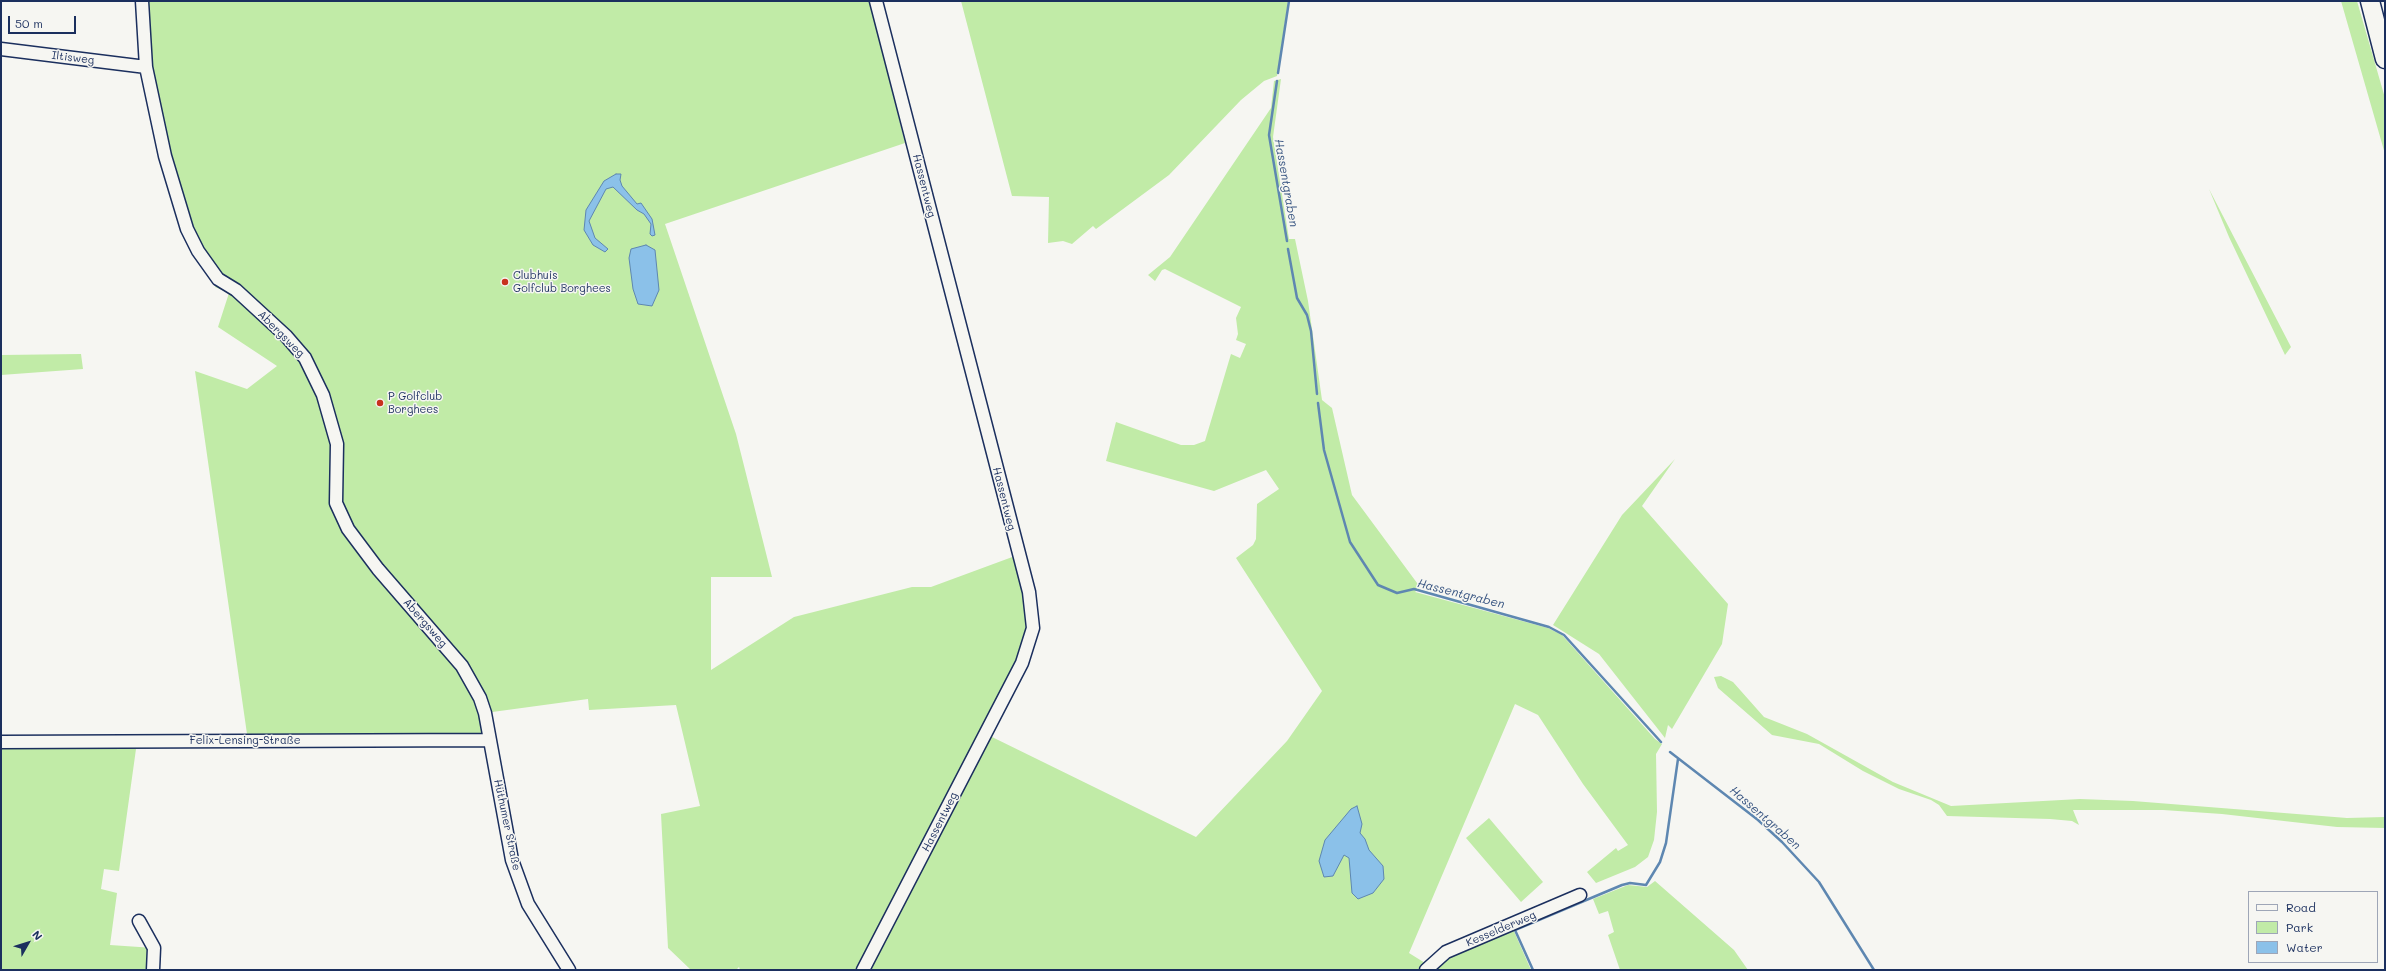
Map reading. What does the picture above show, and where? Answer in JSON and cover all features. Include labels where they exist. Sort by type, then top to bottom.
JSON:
[{"type":"highway","points":[[2370,1],[2385,59]]},
{"type":"street","name":"Abergsweg","points":[[142,1],[146,67],[165,156],[186,229],[198,251],[218,279],[236,290],[281,331],[305,358],[323,395],[337,444],[336,503],[342,517],[348,529],[378,569],[462,666],[480,698],[490,740]]},
{"type":"street","name":"Hassentweg","points":[[863,970],[1022,663],[1034,628],[1029,592],[876,1]]},
{"type":"street","name":"Iltisweg","points":[[1,49],[146,67]]},
{"type":"street","name":"Felix-Lensing-Straße","points":[[1,742],[490,740]]},
{"type":"street","name":"Hüthumer Straße","points":[[490,740],[512,860],[528,904],[569,970]]},
{"type":"street","name":"Kesselderweg","points":[[1426,970],[1446,952],[1580,896]]},
{"type":"street","points":[[139,921],[154,948],[153,970]]},
{"type":"green space","points":[[148,1],[870,1],[905,143],[665,224],[736,434],[772,577],[711,577],[711,670],[794,617],[912,587],[931,587],[1015,556],[1030,626],[1020,661],[893,900],[990,736],[1196,837],[1287,741],[1322,691],[1236,558],[1253,545],[1256,539],[1257,504],[1279,489],[1266,470],[1214,491],[1106,461],[1116,422],[1181,445],[1194,445],[1205,441],[1231,354],[1240,358],[1246,344],[1236,340],[1238,334],[1236,318],[1241,307],[1165,269],[1162,270],[1155,281],[1148,275],[1170,257],[1271,108],[1274,81],[1281,79],[1273,137],[1289,239],[1295,239],[1308,301],[1322,400],[1332,408],[1352,495],[1420,587],[1415,592],[1548,628],[1562,635],[1655,739],[1662,744],[1656,754],[1657,812],[1654,840],[1648,857],[1635,867],[1596,883],[1587,872],[1616,848],[1618,851],[1628,845],[1583,784],[1538,715],[1515,704],[1409,953],[1425,963],[1417,970],[740,970],[739,967],[736,970],[691,970],[668,948],[661,814],[700,806],[676,705],[589,710],[588,699],[485,713],[490,740],[247,734],[195,371],[247,389],[277,366],[218,327],[229,293],[215,287],[222,275],[201,248],[192,230],[173,163],[152,70]]},
{"type":"green space","points":[[961,1],[1288,1],[1277,76],[1264,81],[1241,100],[1169,175],[1096,229],[1093,226],[1072,244],[1063,241],[1048,243],[1049,197],[1012,196]]},
{"type":"green space","points":[[2341,1],[2357,1],[2385,98],[2385,154]]},
{"type":"green space","points":[[2209,189],[2291,347],[2285,355],[2229,237]]},
{"type":"green space","points":[[81,354],[83,369],[1,375],[1,355]]},
{"type":"green space","points":[[1675,459],[1642,506],[1728,604],[1722,644],[1672,729],[1668,725],[1665,738],[1599,654],[1553,625],[1622,515]]},
{"type":"green space","points":[[1721,676],[1733,682],[1764,717],[1807,734],[1893,782],[1951,806],[2080,799],[2133,801],[2347,818],[2385,817],[2385,828],[2337,827],[2222,814],[2163,810],[2073,810],[2079,825],[2072,821],[2050,819],[1947,816],[1939,805],[1931,800],[1899,789],[1863,771],[1819,744],[1772,735],[1718,688],[1714,677]]},
{"type":"green space","points":[[1,748],[136,749],[119,871],[104,869],[101,889],[117,893],[110,945],[154,948],[153,970],[1,970]]},
{"type":"green space","points":[[1489,818],[1543,882],[1521,902],[1466,838]]},
{"type":"green space","points":[[1655,881],[1734,950],[1748,970],[1620,970],[1608,935],[1614,932],[1608,911],[1599,914],[1593,899],[1628,885],[1647,887]]},
{"type":"green space","points":[[1513,929],[1531,970],[1431,970],[1444,959]]},
{"type":"water","points":[[616,174],[621,174],[620,180],[622,186],[637,204],[641,203],[652,219],[655,235],[652,236],[650,234],[651,224],[644,214],[637,210],[613,187],[606,189],[589,221],[595,238],[608,249],[605,252],[593,245],[584,230],[586,210],[604,181]]},
{"type":"water","points":[[646,245],[655,250],[659,290],[652,306],[638,304],[633,289],[629,258],[631,249]]},
{"type":"water","points":[[1357,806],[1362,824],[1360,833],[1365,839],[1369,850],[1383,866],[1384,879],[1373,893],[1358,899],[1352,893],[1349,858],[1344,855],[1333,876],[1324,877],[1319,861],[1325,840],[1351,809]]},
{"type":"waterway","name":"Hassentgraben","points":[[1278,73],[1289,1]]},
{"type":"waterway","name":"Hassentgraben","points":[[1277,81],[1269,135],[1287,241]]},
{"type":"waterway","name":"Hassentgraben","points":[[1288,249],[1297,298],[1307,315],[1311,331],[1317,394]]},
{"type":"waterway","name":"Hassentgraben","points":[[1318,403],[1324,450],[1350,542],[1378,585],[1397,593],[1414,589],[1549,627],[1564,635],[1661,742]]},
{"type":"waterway","name":"Hassentgraben","points":[[1670,752],[1758,820],[1782,842],[1819,882],[1874,970]]},
{"type":"waterway","points":[[1533,970],[1515,930],[1622,885],[1630,883],[1646,885],[1660,862],[1666,843],[1678,759]]},
{"type":"place","name":"Clubhuis Golfclub Borghees","points":[[505,282]]},
{"type":"place","name":"P Golfclub Borghees","points":[[380,403]]}]
